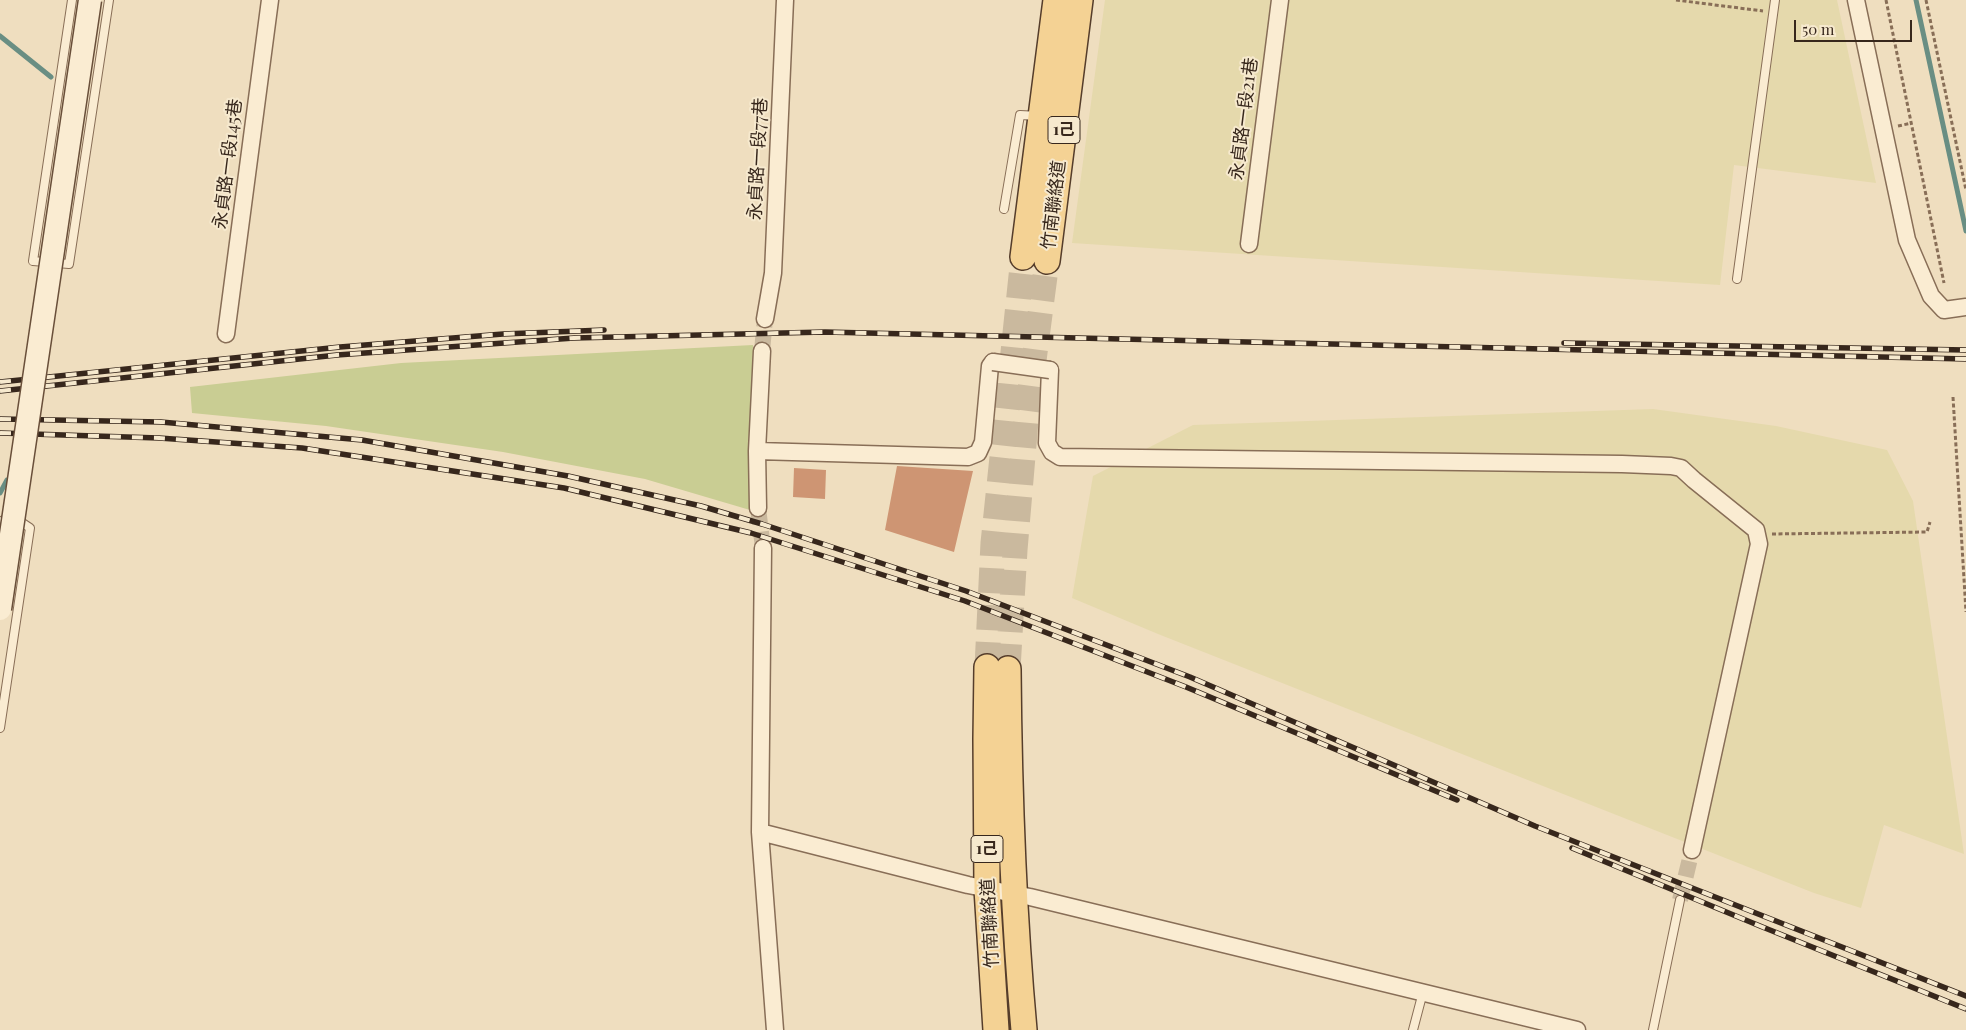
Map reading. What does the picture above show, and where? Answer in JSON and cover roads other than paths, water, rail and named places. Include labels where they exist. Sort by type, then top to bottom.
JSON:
[{"type":"main road","name":"竹南聯絡道","points":[[1023,257],[1056,0]]},
{"type":"main road","name":"竹南聯絡道","points":[[1047,261],[1080,0]]},
{"type":"main road","name":"竹南聯絡道","points":[[996,1030],[987,889],[986,739],[998,668],[1009,792],[1018,962],[1024,1030]]},
{"type":"street","points":[[0,609],[90,0]]},
{"type":"street","name":"永貞路一段145巷","points":[[226,334],[270,0]]},
{"type":"street","name":"永貞路一段77巷","points":[[765,319],[773,273],[785,0]]},
{"type":"street","name":"永貞路一段21巷","points":[[1249,244],[1280,0]]},
{"type":"street","points":[[1856,0],[1907,240],[1930,296],[1944,310],[1966,306]]},
{"type":"street","points":[[758,508],[757,451],[762,351]]},
{"type":"street","points":[[757,451],[968,457],[978,453],[983,442],[990,366],[993,362],[1050,370],[1047,443],[1052,452],[1060,457],[1316,459],[1671,466],[1681,468],[1756,530],[1759,544],[1692,850]]},
{"type":"street","points":[[763,548],[760,832],[775,1030]]},
{"type":"street","points":[[760,832],[987,889],[1015,893],[1577,1030]]},
{"type":"lane","points":[[72,0],[33,261],[69,264],[109,0]]},
{"type":"lane","points":[[1737,279],[1775,0]]},
{"type":"lane","points":[[1004,209],[1020,115],[1041,116]]},
{"type":"lane","points":[[0,522],[7,518],[22,522],[30,528],[0,728]]},
{"type":"lane","points":[[1652,1030],[1680,900]]},
{"type":"lane","points":[[1413,1030],[1422,992]]},
{"type":"waterway","points":[[1916,0],[1966,231]]},
{"type":"waterway","points":[[0,36],[51,77]]},
{"type":"waterway","points":[[0,493],[7,480]]},
{"type":"tunnel","points":[[987,667],[993,543],[1023,257]]},
{"type":"tunnel","points":[[1008,669],[1015,550],[1026,421],[1047,261]]},
{"type":"tunnel","points":[[762,351],[765,319]]},
{"type":"tunnel","points":[[758,508],[763,548]]},
{"type":"tunnel","points":[[1680,900],[1692,850]]},
{"type":"railway","points":[[0,382],[340,347],[503,334],[604,330]]},
{"type":"railway","points":[[0,391],[337,355],[574,338],[825,332],[1966,359]]},
{"type":"railway","points":[[1564,343],[1966,350]]},
{"type":"railway","points":[[0,419],[161,422],[362,440],[568,476],[701,506],[966,591],[1190,677],[1535,826],[1966,996]]},
{"type":"railway","points":[[0,433],[159,438],[302,448],[564,488],[751,533],[965,601],[1186,687],[1457,800]]},
{"type":"railway","points":[[1572,848],[1966,1009]]}]
